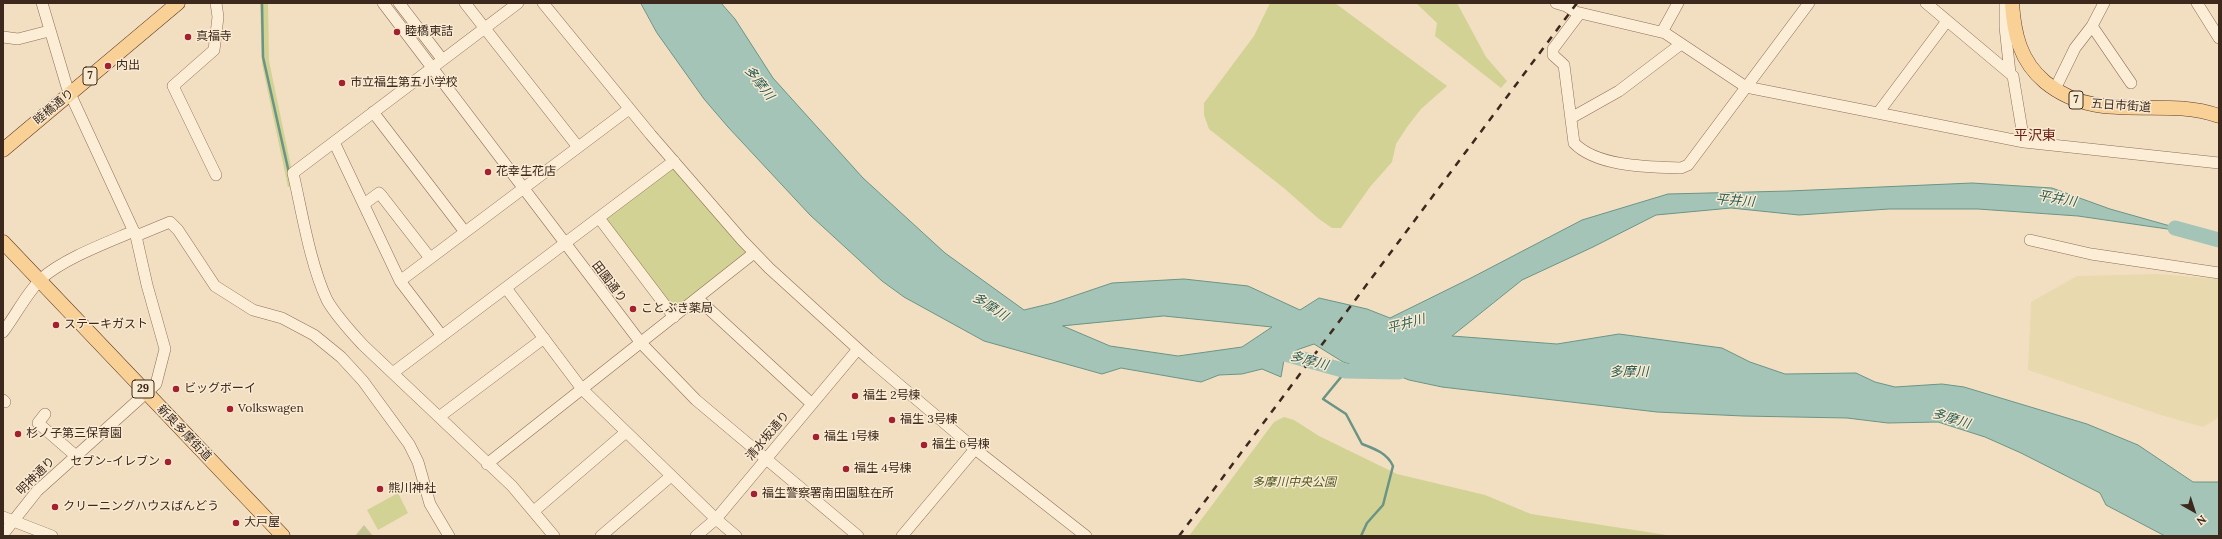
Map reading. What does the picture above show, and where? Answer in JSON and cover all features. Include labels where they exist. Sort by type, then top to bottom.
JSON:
[{"type":"main road","name":"睦橋通り","points":[[3,150],[167,3]]},
{"type":"main road","name":"睦橋通り","points":[[3,137],[69,90],[178,3]]},
{"type":"main road","name":"五日市街道","points":[[2012,3],[2014,28],[2022,54],[2038,75],[2054,89],[2073,99],[2098,106],[2189,109],[2219,116]]},
{"type":"main road","name":"新奥多摩街道","points":[[3,242],[283,536]]},
{"type":"street","name":"明神通り","points":[[3,534],[8,518],[156,383],[165,349],[149,292],[135,233],[69,90],[49,30],[42,3]]},
{"type":"street","points":[[216,3],[218,17],[214,50],[174,86],[216,175]]},
{"type":"street","name":"田園通り","points":[[383,3],[522,189],[641,343],[696,400],[858,536]]},
{"type":"street","points":[[399,3],[442,59]]},
{"type":"street","points":[[466,3],[578,147]]},
{"type":"street","points":[[518,3],[431,67],[293,173],[309,243],[328,301],[350,331],[394,372],[487,464],[512,486],[554,536]]},
{"type":"street","points":[[542,3],[629,109],[754,253],[858,349],[975,449],[1086,536]]},
{"type":"street","points":[[1556,3],[1580,13],[1662,32],[1746,87],[2024,142],[2219,163]]},
{"type":"street","points":[[1662,32],[1678,3]]},
{"type":"street","points":[[1580,13],[1553,49],[1553,55],[1564,65],[1574,143],[1578,147],[1598,156],[1632,167],[1687,166],[1809,3]]},
{"type":"street","points":[[1926,3],[2010,73]]},
{"type":"street","points":[[2005,3],[2005,27],[2010,73],[2014,81],[2024,142]]},
{"type":"street","points":[[2054,89],[2075,48],[2092,26],[2104,3]]},
{"type":"street","points":[[2197,3],[2219,38]]},
{"type":"street","points":[[1878,113],[1947,21]]},
{"type":"street","points":[[2092,26],[2131,82]]},
{"type":"street","points":[[3,37],[18,39],[49,30]]},
{"type":"street","points":[[1571,118],[1619,91],[1681,44]]},
{"type":"street","points":[[400,281],[629,109]]},
{"type":"street","points":[[374,112],[465,232]]},
{"type":"street","points":[[334,142],[400,281],[442,336]]},
{"type":"street","points":[[394,372],[674,161]]},
{"type":"street","points":[[364,204],[379,193],[383,196],[430,258]]},
{"type":"street","points":[[599,218],[674,317]]},
{"type":"street","points":[[4,328],[40,281],[49,272],[97,247],[170,222],[178,230],[215,286],[253,310],[293,323],[314,335],[341,357],[363,381],[409,444],[418,462],[430,504],[449,536]]},
{"type":"street","points":[[2030,240],[2091,254],[2219,273]]},
{"type":"street","points":[[487,464],[754,253]]},
{"type":"street","points":[[506,288],[582,389],[716,519],[736,536]]},
{"type":"street","points":[[697,298],[812,404]]},
{"type":"street","points":[[439,417],[544,338]]},
{"type":"street","name":"清水坂通り","points":[[696,536],[716,519],[858,349]]},
{"type":"street","points":[[45,414],[38,423],[76,456]]},
{"type":"street","points":[[534,511],[626,432]]},
{"type":"street","points":[[902,536],[975,449]]},
{"type":"street","points":[[601,536],[671,476]]},
{"type":"street","points":[[8,518],[52,536]]},
{"type":"shaded area","points":[[2157,274],[2219,279],[2219,416],[2215,420],[2203,427],[2164,416],[2028,370],[2031,302],[2077,276]]},
{"type":"green space","points":[[260,3],[268,3],[269,61],[295,186],[288,187],[262,64]]},
{"type":"green space","points":[[1270,3],[1335,3],[1447,86],[1421,109],[1407,127],[1396,144],[1392,162],[1370,187],[1341,228],[1332,228],[1319,219],[1285,189],[1209,129],[1204,115],[1204,103],[1254,36]]},
{"type":"green space","points":[[1416,3],[1457,3],[1486,57],[1507,81],[1501,88],[1435,36],[1437,23]]},
{"type":"green space","points":[[673,163],[750,251],[675,313],[603,217]]},
{"type":"green space","name":"多摩川中央公園","points":[[1284,417],[1294,420],[1319,436],[1397,474],[1485,495],[1531,514],[1673,536],[1189,536],[1274,422]]},
{"type":"green space","points":[[398,493],[408,513],[378,530],[367,510]]},
{"type":"green space","points":[[364,525],[373,536],[355,536]]},
{"type":"water","points":[[641,3],[721,3],[735,19],[773,78],[863,178],[945,253],[1024,310],[1053,303],[1112,283],[1184,279],[1248,286],[1300,310],[1319,298],[1367,309],[1390,318],[1582,220],[1668,194],[1789,191],[1972,183],[2052,188],[2110,209],[2195,233],[2078,216],[1978,209],[1889,209],[1799,215],[1731,208],[1656,215],[1593,247],[1522,280],[1452,336],[1557,344],[1619,334],[1722,348],[1750,362],[1785,374],[1856,373],[1875,382],[1895,387],[1942,384],[1964,387],[2087,424],[2138,445],[2193,482],[2219,482],[2219,536],[2165,536],[2106,505],[2100,493],[2021,453],[1985,437],[1938,422],[1888,423],[1847,418],[1743,416],[1657,412],[1442,387],[1409,380],[1389,372],[1370,371],[1343,362],[1314,344],[1285,354],[1281,377],[1262,369],[1242,374],[1219,375],[1201,382],[1121,368],[1102,374],[984,341],[904,297],[882,281],[810,215],[704,99],[657,33]],"holes":[[[1164,316],[1272,327],[1242,347],[1178,356],[1110,346],[1063,326]]]},
{"type":"waterway","points":[[262,3],[263,57],[289,173]]},
{"type":"waterway","name":"平井川","points":[[2175,228],[2219,240]]},
{"type":"waterway","name":"多摩川","points":[[1265,357],[1285,354],[1346,371],[1399,372]]},
{"type":"waterway","points":[[1346,371],[1323,399],[1346,414],[1362,444],[1384,455],[1393,466],[1383,505],[1367,523],[1361,536]]},
{"type":"railway","points":[[1179,536],[1577,3]]},
{"type":"place","name":"睦橋東詰","points":[[397,32]]},
{"type":"place","name":"真福寺","points":[[188,37]]},
{"type":"place","name":"内出","points":[[108,66]]},
{"type":"place","name":"市立福生第五小学校","points":[[342,83]]},
{"type":"place","name":"花幸生花店","points":[[488,172]]},
{"type":"place","name":"ことぶき薬局","points":[[633,309]]},
{"type":"place","name":"ステーキガスト","points":[[56,325]]},
{"type":"place","name":"ビッグボーイ","points":[[176,389]]},
{"type":"place","name":"福生 2号棟","points":[[855,396]]},
{"type":"place","name":"Volkswagen","points":[[230,409]]},
{"type":"place","name":"福生 3号棟","points":[[892,420]]},
{"type":"place","name":"杉ノ子第三保育園","points":[[18,434]]},
{"type":"place","name":"福生 1号棟","points":[[816,437]]},
{"type":"place","name":"福生 6号棟","points":[[924,445]]},
{"type":"place","name":"セブン-イレブン","points":[[168,462]]},
{"type":"place","name":"福生 4号棟","points":[[846,469]]},
{"type":"place","name":"熊川神社","points":[[380,489]]},
{"type":"place","name":"福生警察署南田園駐在所","points":[[754,494]]},
{"type":"place","name":"クリーニングハウスばんどう","points":[[55,507]]},
{"type":"place","name":"大戸屋","points":[[236,523]]},
{"type":"district","name":"平沢東","points":[[2035,136]]}]
